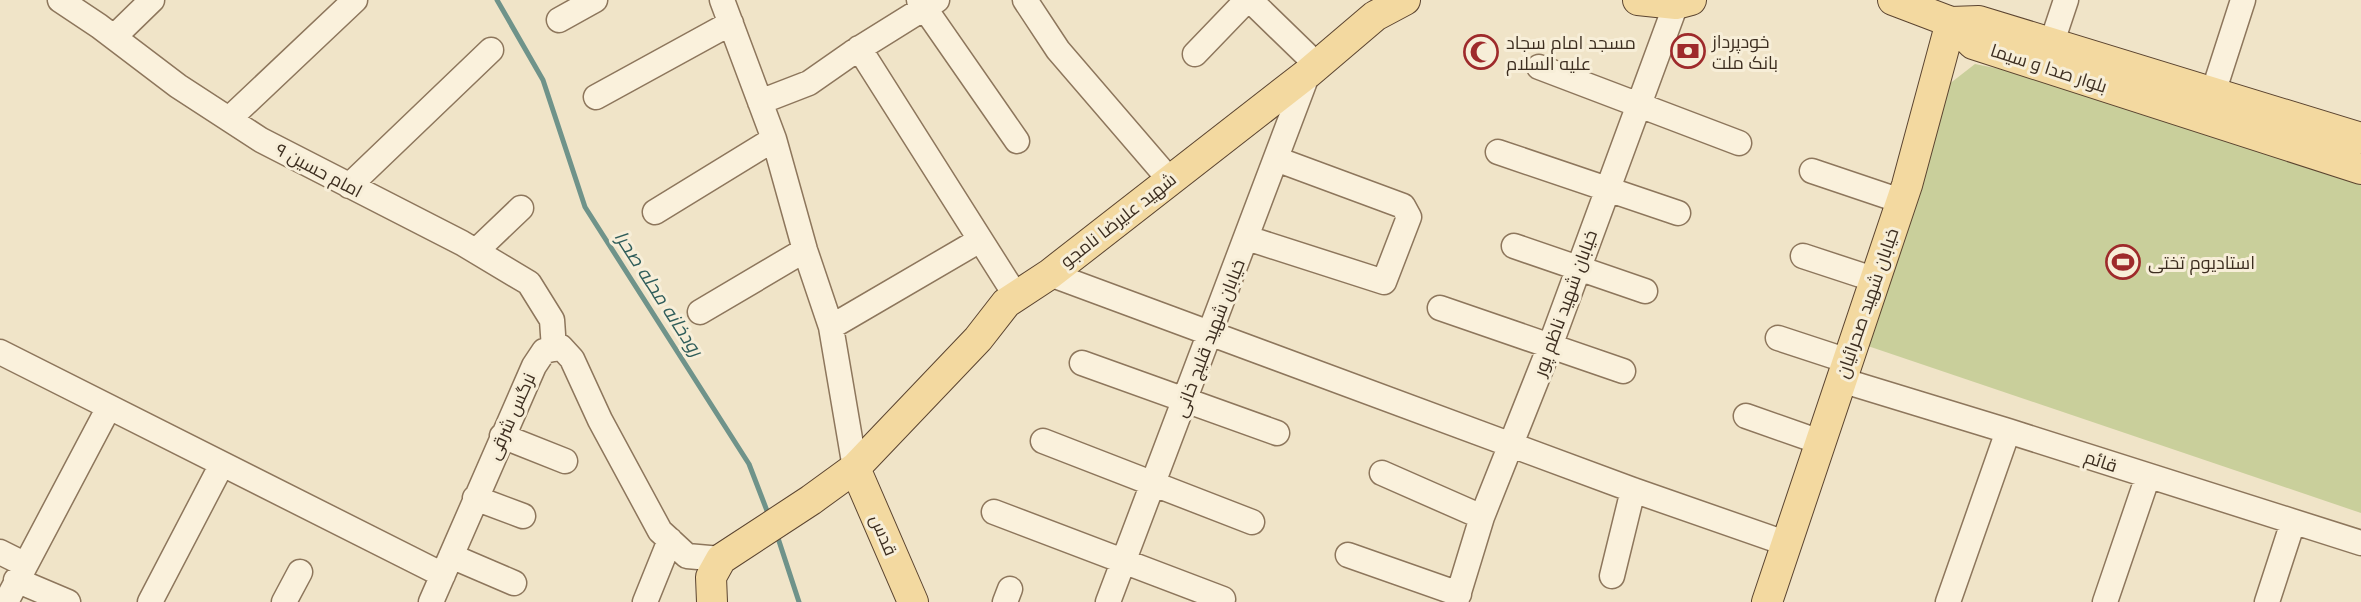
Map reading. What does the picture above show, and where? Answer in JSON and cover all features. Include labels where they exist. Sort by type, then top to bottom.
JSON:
[{"type":"main road","name":"شهید علیرضا نامجو","points":[[721,559],[855,468],[978,339],[1006,303],[1049,274],[1375,16],[1405,0]]},
{"type":"main road","points":[[1638,0],[1683,2]]},
{"type":"main road","points":[[1892,0],[1952,11]]},
{"type":"main road","name":"بلوار صدا و سیما","points":[[1952,11],[2361,138]]},
{"type":"main road","name":"بلوار صدا و سیما","points":[[1952,11],[1973,44],[2361,169]]},
{"type":"main road","name":"خیابان شهید صحرائیان","points":[[1766,602],[1901,201],[1952,11]]},
{"type":"main road","name":"قدس","points":[[855,468],[913,602]]},
{"type":"main road","points":[[712,602],[711,577],[721,559]]},
{"type":"street","name":"امام حسین ۹","points":[[60,0],[178,86],[261,140],[476,251],[529,283],[552,320],[554,349]]},
{"type":"street","points":[[114,37],[152,0]]},
{"type":"street","points":[[229,119],[355,0]]},
{"type":"street","points":[[559,20],[595,0]]},
{"type":"street","points":[[1025,0],[1058,50],[1169,179]]},
{"type":"street","points":[[1195,54],[1248,0],[1312,68]]},
{"type":"street","points":[[2053,42],[2066,0]]},
{"type":"street","points":[[2213,93],[2243,0]]},
{"type":"street","name":"خیابان شهید ناظم پور","points":[[1457,598],[1482,517],[1550,346],[1639,105],[1683,2]]},
{"type":"street","points":[[760,102],[809,83],[927,3],[1017,141]]},
{"type":"street","points":[[596,97],[727,11],[774,139],[805,250],[831,327],[855,468]]},
{"type":"street","points":[[859,48],[1016,296]]},
{"type":"street","points":[[349,186],[491,50]]},
{"type":"street","points":[[1539,67],[1739,143]]},
{"type":"street","name":"خیابان شهید قلیچ خانی","points":[[1108,602],[1312,68]]},
{"type":"street","points":[[655,212],[774,139]]},
{"type":"street","points":[[1498,152],[1678,213]]},
{"type":"street","points":[[1247,238],[1384,282],[1409,217],[1403,206],[1276,159]]},
{"type":"street","points":[[1812,171],[1901,201]]},
{"type":"street","points":[[476,251],[521,208]]},
{"type":"street","points":[[831,327],[980,240]]},
{"type":"street","points":[[1514,246],[1645,291]]},
{"type":"street","points":[[700,313],[805,250]]},
{"type":"street","points":[[1803,256],[1876,280]]},
{"type":"street","points":[[1049,274],[1633,490],[1785,543]]},
{"type":"street","points":[[1440,308],[1623,372]]},
{"type":"street","name":"قائم","points":[[1778,338],[1845,371],[2008,431],[2361,543]]},
{"type":"street","points":[[554,349],[561,347],[572,359],[600,420],[660,531],[687,556],[721,559]]},
{"type":"street","name":"نرگس شرقی","points":[[431,602],[534,366],[544,351],[554,349]]},
{"type":"street","points":[[0,352],[222,464],[447,566],[514,583]]},
{"type":"street","points":[[1082,363],[1277,433]]},
{"type":"street","points":[[15,582],[109,407]]},
{"type":"street","points":[[1746,416],[1820,442]]},
{"type":"street","points":[[1948,602],[2008,431]]},
{"type":"street","points":[[502,436],[565,461]]},
{"type":"street","points":[[1043,441],[1252,522]]},
{"type":"street","points":[[150,602],[222,464]]},
{"type":"street","points":[[1382,473],[1482,517]]},
{"type":"street","points":[[2105,602],[2148,476]]},
{"type":"street","points":[[1612,576],[1633,490]]},
{"type":"street","points":[[475,498],[523,516]]},
{"type":"street","points":[[994,512],[1223,599]]},
{"type":"street","points":[[2267,602],[2293,522]]},
{"type":"street","points":[[645,602],[670,540]]},
{"type":"street","points":[[0,552],[15,582],[68,602]]},
{"type":"street","points":[[1348,555],[1457,598]]},
{"type":"street","points":[[284,602],[300,572]]},
{"type":"green space","name":"استادیوم تختی","points":[[1975,64],[2015,72],[2361,182],[2361,513],[1859,343],[1948,85]]},
{"type":"waterway","name":"رودخانه محله صحرا","points":[[497,0],[543,80],[585,207],[749,464],[769,516]]},
{"type":"waterway","name":"رودخانه محله صحرا","points":[[777,535],[799,602]]},
{"type":"place","name":"خودپرداز بانک ملت","points":[[1688,51]]},
{"type":"place","name":"مسجد امام سجاد علیه السلام","points":[[1481,52]]},
{"type":"place","name":"استادیوم تختی","points":[[2123,262]]}]
